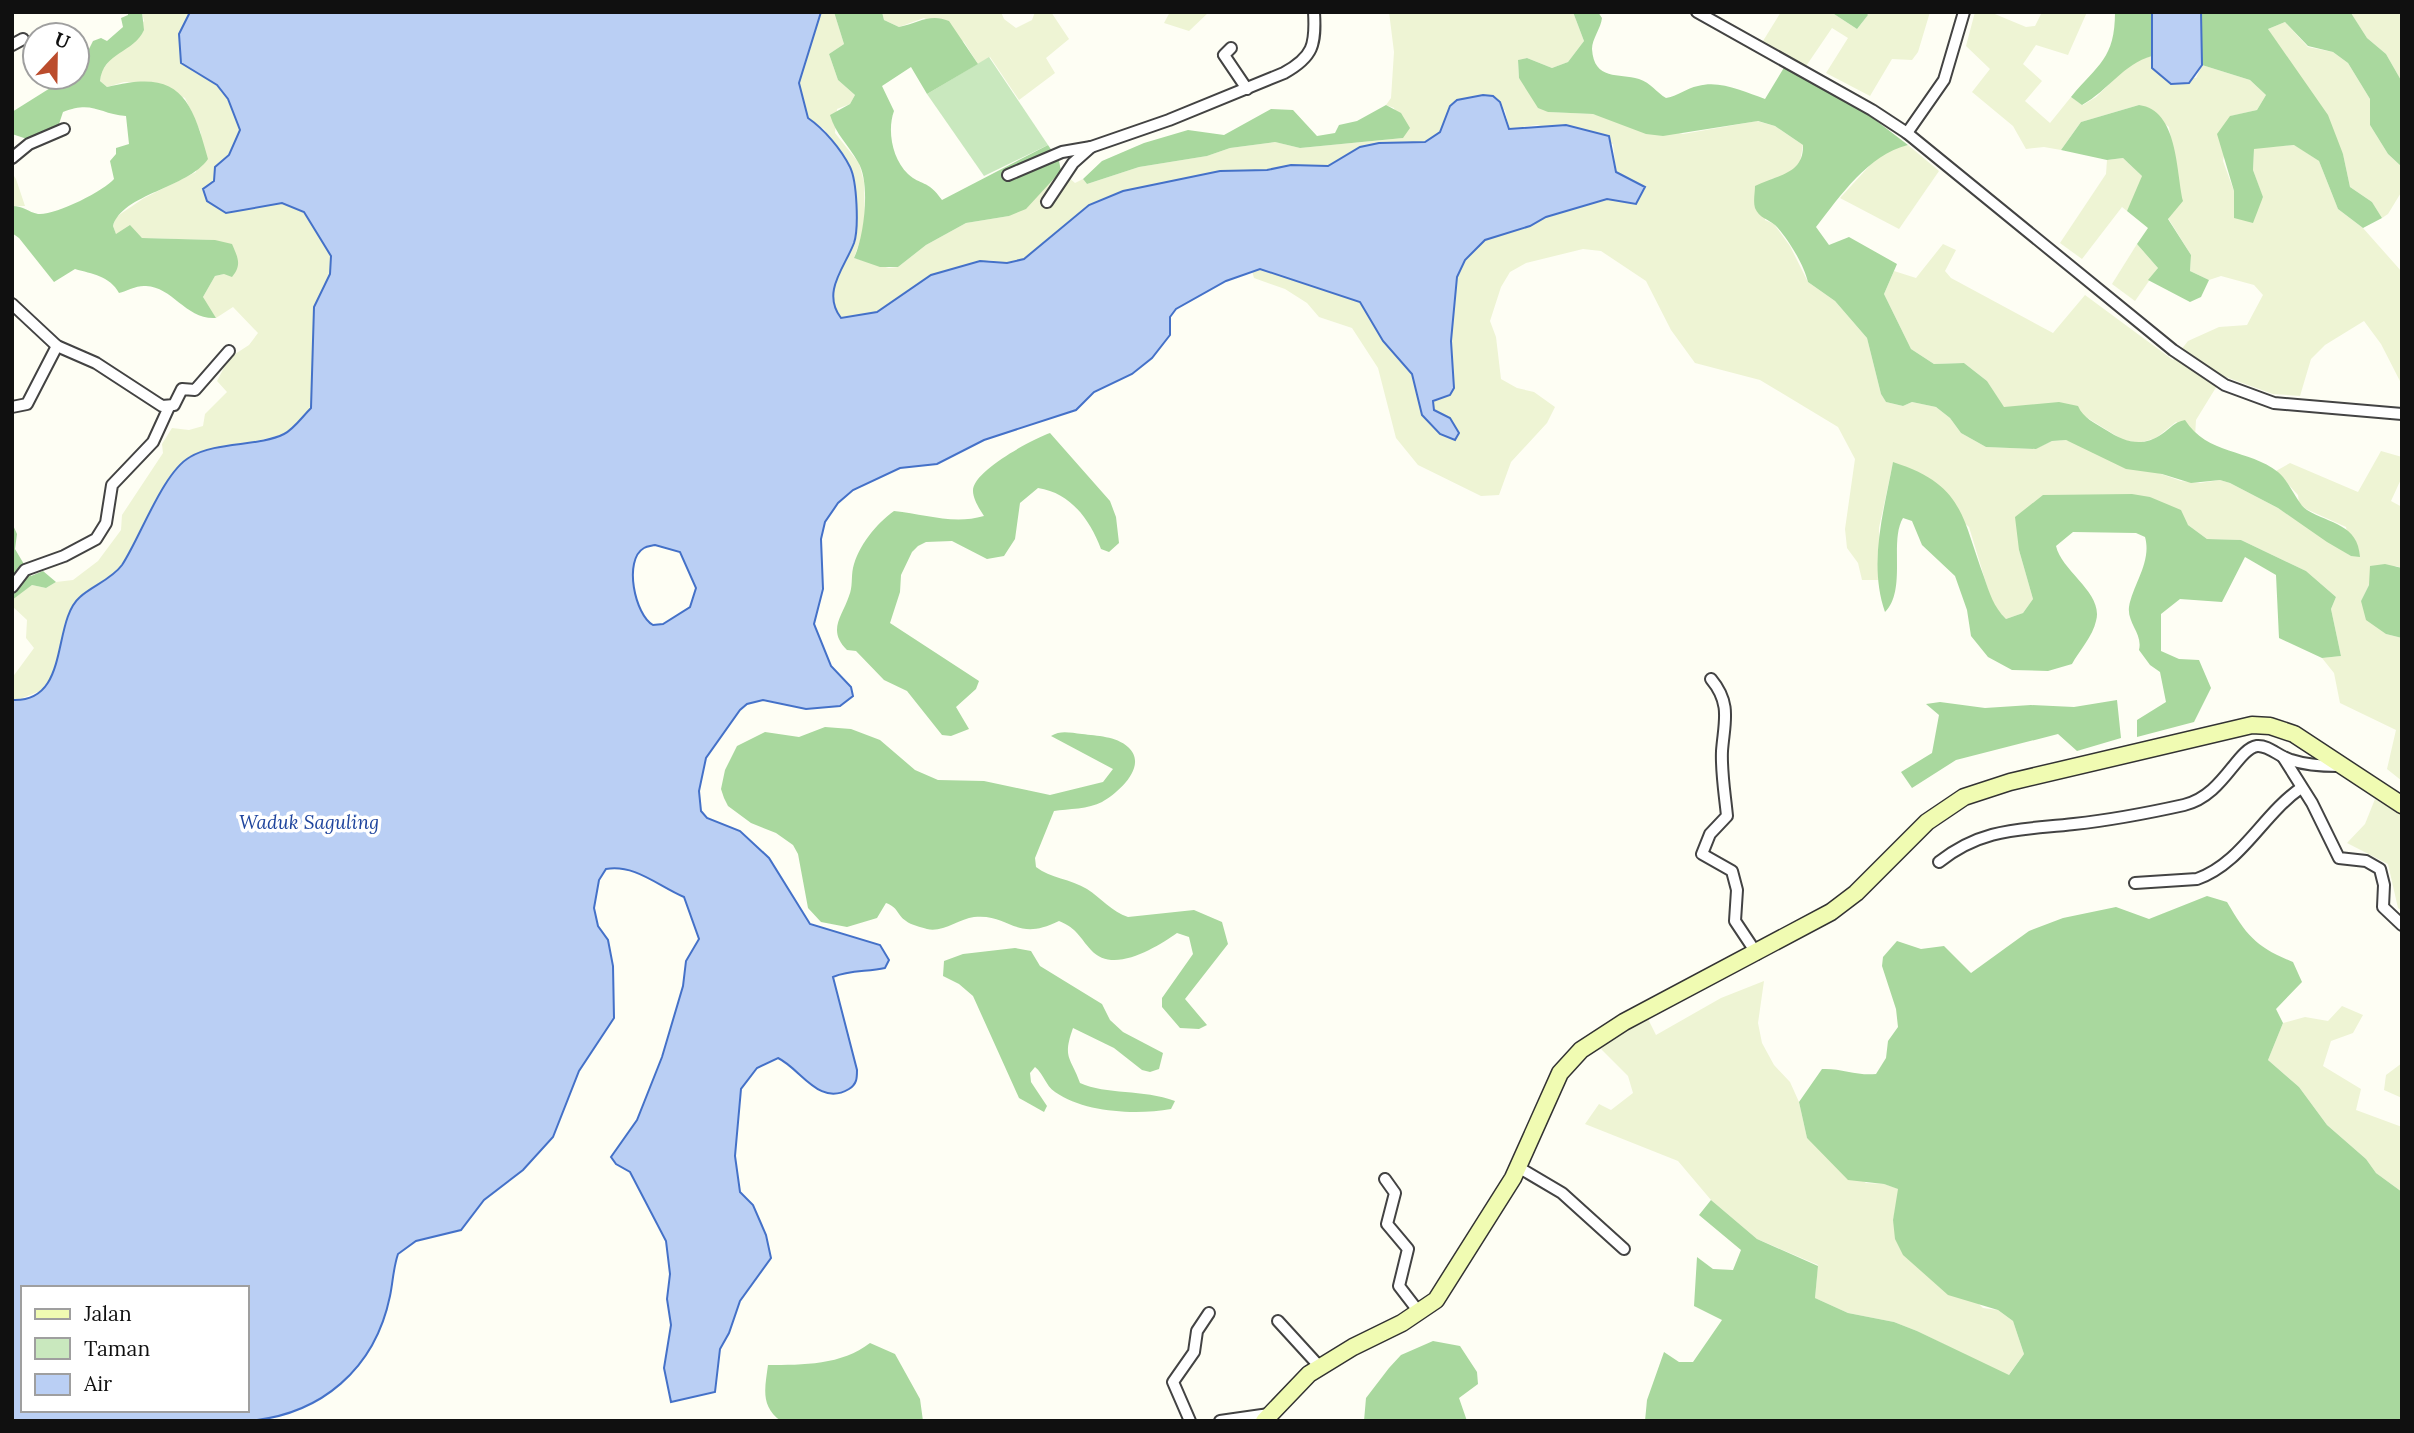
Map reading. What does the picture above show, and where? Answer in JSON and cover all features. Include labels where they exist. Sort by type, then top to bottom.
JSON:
[{"type":"main road","points":[[1266,1417],[1288,1393],[1320,1367],[1419,1312],[1441,1293],[1518,1167],[1560,1073],[1581,1049],[1642,1012],[1757,954],[1832,912],[1856,893],[1927,822],[1964,797],[1986,789],[2252,725],[2286,730],[2402,805]]},
{"type":"street","points":[[1008,175],[1062,152],[1091,147],[1284,73],[1306,58],[1312,45],[1314,12]]},
{"type":"street","points":[[1697,12],[1907,133],[2173,351],[2225,385],[2274,403],[2402,414]]},
{"type":"street","points":[[1907,133],[1944,80],[1964,12]]},
{"type":"street","points":[[1231,48],[1224,55],[1247,89]]},
{"type":"street","points":[[12,158],[29,144],[64,128]]},
{"type":"street","points":[[1047,202],[1073,163],[1091,147]]},
{"type":"street","points":[[12,304],[57,346],[96,363],[142,396],[169,407]]},
{"type":"street","points":[[12,407],[27,404],[57,346]]},
{"type":"street","points":[[12,587],[25,570],[64,556],[96,539],[106,523],[112,485],[153,442],[169,407],[182,389],[195,390],[229,351]]},
{"type":"street","points":[[1711,679],[1721,692],[1727,729],[1722,752],[1727,816],[1710,834],[1702,854],[1732,872],[1737,890],[1735,921],[1757,954]]},
{"type":"street","points":[[1939,862],[1968,843],[2003,830],[2076,824],[2192,803],[2211,794],[2246,751],[2255,747],[2272,750],[2283,757],[2311,765],[2338,766]]},
{"type":"street","points":[[2283,757],[2312,803],[2339,858],[2366,861],[2380,869],[2384,885],[2383,907],[2402,925]]},
{"type":"street","points":[[2135,883],[2197,880],[2206,876],[2244,847],[2269,814],[2301,788]]},
{"type":"street","points":[[1518,1167],[1562,1193],[1624,1249]]},
{"type":"street","points":[[1385,1179],[1395,1193],[1387,1224],[1408,1249],[1399,1286],[1419,1312]]},
{"type":"street","points":[[1190,1421],[1172,1386],[1194,1352],[1197,1331],[1209,1312]]},
{"type":"street","points":[[1278,1321],[1320,1367]]},
{"type":"street","points":[[1220,1421],[1266,1417]]},
{"type":"green space","points":[[128,12],[142,12],[144,30],[133,44],[107,64],[100,81],[107,87],[131,82],[150,82],[166,85],[178,92],[195,118],[208,159],[186,177],[129,206],[119,215],[113,226],[116,234],[130,225],[142,238],[215,240],[232,244],[238,261],[235,273],[232,277],[224,274],[215,276],[203,297],[216,318],[196,314],[156,288],[139,286],[119,293],[106,279],[75,269],[54,282],[12,233],[12,206],[45,214],[90,196],[114,179],[110,161],[116,154],[116,148],[129,144],[126,116],[89,107],[73,109],[63,112],[59,124],[27,139],[12,134],[12,112],[45,91],[91,91],[91,45],[93,41],[101,38],[107,41],[123,27],[121,18],[128,15]]},
{"type":"green space","points":[[142,12],[190,12],[185,28],[192,71],[217,85],[228,99],[240,130],[229,155],[215,167],[214,181],[226,213],[282,203],[305,212],[331,256],[330,274],[314,307],[311,408],[285,434],[189,457],[162,491],[122,565],[67,617],[59,661],[50,679],[40,691],[15,701],[12,700],[12,678],[34,648],[26,638],[27,620],[12,606],[13,598],[32,585],[46,588],[56,582],[73,580],[98,561],[121,530],[122,515],[163,453],[162,444],[172,428],[189,430],[203,426],[205,414],[227,392],[217,381],[229,358],[249,345],[258,333],[233,307],[216,318],[206,305],[203,297],[215,276],[224,274],[215,240],[142,238],[135,232],[116,234],[113,226],[116,217],[144,198],[196,172],[201,133],[185,98],[152,83],[124,82],[107,87],[100,81],[101,72],[112,57],[144,21]]},
{"type":"green space","points":[[821,12],[834,12],[844,44],[829,54],[838,80],[855,95],[850,104],[837,109],[835,133],[859,163],[864,182],[865,226],[854,258],[889,268],[898,267],[926,245],[966,223],[1009,216],[1061,171],[1075,183],[1083,179],[1087,184],[1139,167],[1207,156],[1230,148],[1275,142],[1300,148],[1403,138],[1394,108],[1386,105],[1391,98],[1394,52],[1389,12],[1573,12],[1584,41],[1568,62],[1552,68],[1527,58],[1518,60],[1519,78],[1548,112],[1593,114],[1683,134],[1757,121],[1775,126],[1803,145],[1800,162],[1788,175],[1771,179],[1765,220],[1774,224],[1790,246],[1808,282],[1835,301],[1867,338],[1881,394],[1886,402],[1903,406],[1912,402],[1936,407],[1950,418],[1961,433],[1986,447],[2035,449],[2052,441],[2066,440],[2181,481],[2200,483],[2220,480],[2230,483],[2278,508],[2351,556],[2346,527],[2306,509],[2299,503],[2298,495],[2276,471],[2290,463],[2358,492],[2381,451],[2402,457],[2402,477],[2391,501],[2402,507],[2402,568],[2396,566],[2369,585],[2361,601],[2386,634],[2402,638],[2402,781],[2387,769],[2396,730],[2340,703],[2334,673],[2322,658],[2341,656],[2331,609],[2336,597],[2306,571],[2241,540],[2207,539],[2150,497],[2019,550],[2033,599],[2023,613],[2006,619],[1993,606],[1969,527],[1893,463],[1879,528],[1879,580],[1862,580],[1858,563],[1847,548],[1845,529],[1855,459],[1838,427],[1760,380],[1695,363],[1671,330],[1646,281],[1601,251],[1583,249],[1526,263],[1510,272],[1501,287],[1490,321],[1496,337],[1501,379],[1517,388],[1534,392],[1555,407],[1547,423],[1511,462],[1499,495],[1481,496],[1418,465],[1396,438],[1378,368],[1352,328],[1319,317],[1307,303],[1285,289],[1254,278],[1252,271],[1260,269],[1360,302],[1383,341],[1412,374],[1422,415],[1440,434],[1450,418],[1434,409],[1433,401],[1453,388],[1451,341],[1457,277],[1465,260],[1485,240],[1530,226],[1546,217],[1607,199],[1627,201],[1616,172],[1613,144],[1537,125],[1509,129],[1505,110],[1450,106],[1440,132],[1433,138],[1415,144],[1379,143],[1360,147],[1328,166],[1291,165],[1268,170],[1220,171],[1123,191],[1089,205],[1024,259],[1007,263],[989,260],[931,275],[877,312],[841,318],[835,310],[833,293],[840,267],[853,244],[853,174],[824,129],[808,118],[799,83]]},
{"type":"green space","points":[[834,12],[882,12],[884,20],[899,27],[930,18],[949,21],[978,64],[927,94],[911,67],[882,86],[894,111],[891,135],[898,160],[908,174],[932,189],[942,200],[1048,145],[1059,161],[1061,171],[1026,209],[1009,216],[966,223],[926,245],[898,267],[880,267],[854,258],[865,210],[864,183],[858,162],[830,115],[850,104],[855,95],[838,80],[829,54],[844,44]]},
{"type":"green space","points":[[882,12],[1001,12],[1004,19],[1016,28],[1032,20],[1035,12],[1051,12],[1069,39],[1046,58],[1055,73],[1019,100],[990,57],[978,64],[964,42],[924,18],[899,27],[884,20]]},
{"type":"green space","points":[[1170,12],[1209,12],[1189,31],[1164,23]]},
{"type":"green space","points":[[1573,12],[1598,12],[1602,18],[1592,49],[1597,66],[1602,71],[1643,81],[1666,98],[1694,87],[1715,85],[1765,99],[1785,66],[1857,106],[1908,145],[1894,150],[1868,167],[1816,227],[1829,245],[1849,237],[1897,264],[1884,294],[1911,349],[1934,364],[1964,363],[1987,381],[2004,407],[2059,402],[2078,406],[2090,420],[2113,434],[2134,442],[2155,438],[2185,420],[2205,440],[2254,459],[2278,472],[2307,510],[2348,531],[2358,546],[2360,557],[2351,556],[2278,508],[2230,483],[2220,480],[2191,483],[2162,474],[2126,469],[2066,440],[2052,441],[2036,449],[1986,447],[1961,433],[1950,418],[1936,407],[1912,402],[1903,406],[1886,402],[1881,394],[1867,338],[1835,301],[1808,282],[1785,237],[1755,208],[1755,186],[1794,168],[1799,163],[1803,145],[1775,126],[1758,121],[1663,136],[1646,134],[1593,114],[1548,112],[1538,108],[1519,78],[1518,60],[1527,58],[1552,68],[1568,62],[1584,41]]},
{"type":"green space","points":[[1781,12],[1831,12],[1857,29],[1868,15],[1866,12],[1930,12],[1918,52],[1912,60],[1892,59],[1870,96],[1826,73],[1848,38],[1832,28],[1800,75],[1789,59],[1763,41]]},
{"type":"green space","points":[[1831,12],[1866,12],[1868,15],[1857,29]]},
{"type":"green space","points":[[1975,12],[1990,12],[2026,27],[2035,26],[2042,12],[2087,12],[2068,55],[2036,45],[2023,64],[2042,81],[2025,101],[2050,123],[2071,97],[2083,105],[2096,97],[2133,61],[2152,56],[2152,69],[2196,78],[2202,65],[2250,80],[2266,95],[2257,110],[2231,116],[2223,161],[2234,191],[2234,218],[2263,198],[2253,170],[2254,148],[2295,145],[2319,161],[2338,209],[2363,228],[2402,272],[2402,385],[2381,344],[2364,321],[2325,345],[2311,359],[2300,396],[2273,394],[2223,376],[2196,420],[2195,437],[2176,422],[2156,438],[2139,443],[2123,440],[2081,414],[2004,408],[1987,381],[1964,363],[1934,364],[1911,349],[1884,294],[1894,271],[1916,278],[1943,244],[1956,250],[1945,271],[1951,278],[2053,333],[2085,295],[2173,360],[2188,341],[2219,327],[2247,325],[2263,295],[2254,285],[2221,276],[2209,280],[2190,271],[2191,255],[2168,218],[2175,163],[2169,127],[2139,105],[2081,122],[2061,150],[2044,147],[2026,149],[2013,126],[1972,92],[1990,69],[1966,46]]},
{"type":"green space","points":[[2115,12],[2152,12],[2152,56],[2124,71],[2082,105],[2071,97],[2108,51]]},
{"type":"green space","points":[[2201,12],[2351,13],[2367,38],[2386,54],[2402,82],[2402,167],[2388,154],[2370,125],[2370,99],[2348,63],[2333,52],[2308,46],[2285,22],[2268,29],[2328,115],[2343,154],[2350,187],[2372,202],[2382,218],[2363,228],[2338,209],[2319,161],[2294,145],[2254,149],[2253,170],[2263,197],[2253,223],[2234,218],[2234,191],[2217,134],[2230,116],[2257,110],[2266,95],[2250,80],[2202,65]]},
{"type":"green space","points":[[2350,12],[2402,12],[2402,82],[2386,54],[2367,38]]},
{"type":"green space","points":[[2285,22],[2308,47],[2333,52],[2348,63],[2370,99],[2370,125],[2388,154],[2402,167],[2402,191],[2388,214],[2382,218],[2372,202],[2350,187],[2343,154],[2268,29]]},
{"type":"green space","points":[[989,57],[1048,145],[984,176],[927,94]]},
{"type":"green space","points":[[1386,105],[1401,113],[1410,128],[1403,138],[1300,148],[1275,142],[1230,148],[1207,156],[1139,167],[1087,184],[1083,179],[1102,161],[1144,143],[1188,130],[1224,135],[1271,109],[1293,110],[1317,136],[1335,133],[1339,125],[1357,121]]},
{"type":"green space","points":[[2139,105],[2152,109],[2168,129],[2183,201],[2168,219],[2191,255],[2190,271],[2209,280],[2201,297],[2190,302],[2148,280],[2158,268],[2137,244],[2148,228],[2127,211],[2142,176],[2123,158],[2107,160],[2061,150],[2081,122]]},
{"type":"green space","points":[[1908,145],[1939,171],[1899,229],[1840,198],[1873,162],[1889,150]]},
{"type":"green space","points":[[2123,158],[2142,176],[2139,189],[2127,211],[2122,207],[2082,259],[2060,243],[2106,174],[2107,160]]},
{"type":"green space","points":[[12,173],[16,179],[25,206],[12,206]]},
{"type":"green space","points":[[2137,244],[2158,268],[2135,301],[2112,284]]},
{"type":"green space","points":[[1050,433],[1110,501],[1116,517],[1119,543],[1109,552],[1101,549],[1085,518],[1070,502],[1038,488],[1020,503],[1015,539],[1004,556],[987,559],[952,541],[926,542],[912,552],[901,575],[900,592],[890,623],[979,681],[976,689],[956,707],[969,729],[951,736],[942,735],[907,691],[884,680],[856,651],[847,650],[841,643],[838,623],[850,593],[855,560],[869,536],[894,511],[950,519],[984,516],[973,491],[982,474],[1005,457]]},
{"type":"green space","points":[[1893,462],[1934,481],[1947,492],[1964,519],[1992,600],[2006,619],[2023,613],[2033,599],[2019,550],[2015,517],[2043,495],[2132,494],[2150,497],[2181,510],[2188,525],[2207,539],[2241,540],[2306,571],[2336,597],[2331,609],[2341,656],[2322,658],[2279,638],[2276,575],[2245,557],[2222,602],[2180,599],[2161,614],[2161,651],[2179,659],[2199,660],[2211,688],[2194,722],[2137,737],[2137,720],[2166,702],[2160,672],[2150,665],[2139,650],[2139,639],[2129,613],[2131,598],[2146,555],[2145,537],[2136,533],[2073,532],[2056,546],[2066,565],[2094,601],[2097,611],[2094,627],[2072,664],[2048,671],[2012,670],[1988,657],[1971,636],[1967,610],[1955,576],[1922,545],[1912,521],[1903,518],[1897,539],[1895,591],[1892,603],[1885,612],[1878,575],[1879,537]]},
{"type":"green space","points":[[12,523],[17,534],[15,549],[31,576],[43,571],[56,582],[46,588],[32,585],[12,600]]},
{"type":"green space","points":[[2385,564],[2402,568],[2402,638],[2386,634],[2366,620],[2361,601],[2369,585],[2370,566]]},
{"type":"green space","points":[[2117,700],[2121,738],[2077,751],[2058,734],[1956,760],[1912,788],[1901,772],[1932,753],[1939,715],[1926,704],[1940,702],[1985,708],[2031,705],[2074,707]]},
{"type":"green space","points":[[825,727],[851,729],[880,740],[915,770],[938,780],[984,781],[1050,795],[1103,782],[1113,769],[1051,736],[1066,732],[1100,736],[1128,747],[1134,754],[1135,762],[1123,786],[1102,802],[1091,806],[1054,811],[1035,858],[1036,867],[1087,889],[1128,917],[1194,910],[1222,922],[1228,944],[1185,999],[1207,1025],[1199,1029],[1180,1028],[1162,1007],[1162,998],[1193,954],[1189,937],[1177,933],[1135,956],[1111,960],[1100,957],[1074,930],[1059,921],[1032,929],[996,919],[974,917],[933,930],[908,922],[886,903],[877,918],[847,927],[821,922],[808,908],[798,854],[793,845],[776,833],[751,823],[728,806],[721,789],[725,770],[737,746],[765,732],[799,737]]},
{"type":"green space","points":[[2375,799],[2402,814],[2402,911],[2398,908],[2388,864],[2347,843],[2365,824]]},
{"type":"green space","points":[[2207,896],[2227,902],[2254,939],[2270,951],[2293,962],[2302,982],[2276,1009],[2283,1023],[2268,1060],[2299,1087],[2327,1125],[2366,1159],[2376,1173],[2402,1192],[2402,1421],[1645,1421],[1647,1400],[1664,1352],[1679,1362],[1693,1362],[1722,1320],[1694,1306],[1697,1257],[1713,1269],[1733,1270],[1741,1250],[1699,1215],[1711,1200],[1757,1239],[1818,1266],[1815,1298],[1848,1313],[1894,1322],[1917,1331],[2009,1375],[2024,1354],[2013,1321],[1998,1310],[1948,1295],[1903,1255],[1895,1239],[1893,1220],[1898,1189],[1884,1184],[1848,1180],[1807,1138],[1799,1102],[1822,1069],[1876,1074],[1886,1058],[1888,1041],[1898,1027],[1896,1009],[1882,966],[1883,957],[1897,941],[1921,949],[1944,946],[1971,973],[2029,931],[2063,918],[2116,907],[2149,919]]},
{"type":"green space","points":[[1015,948],[1031,951],[1040,966],[1102,1004],[1110,1020],[1123,1032],[1163,1053],[1159,1069],[1150,1072],[1142,1070],[1114,1048],[1073,1028],[1068,1052],[1080,1083],[1101,1089],[1163,1097],[1175,1101],[1171,1109],[1127,1112],[1081,1104],[1055,1092],[1035,1067],[1030,1073],[1031,1082],[1047,1106],[1044,1112],[1019,1098],[973,996],[959,984],[943,976],[944,961],[963,954]]},
{"type":"green space","points":[[1764,981],[1758,1023],[1762,1043],[1774,1065],[1790,1082],[1799,1102],[1807,1138],[1866,1183],[1884,1184],[1899,1189],[1893,1221],[1983,1308],[1998,1310],[2013,1321],[2024,1354],[2008,1376],[1917,1331],[1894,1322],[1848,1313],[1815,1298],[1818,1265],[1757,1239],[1711,1200],[1678,1161],[1585,1124],[1599,1104],[1611,1110],[1633,1093],[1628,1076],[1601,1049],[1609,1039],[1648,1019],[1656,1035],[1721,998]]},
{"type":"green space","points":[[2342,1006],[2363,1015],[2353,1033],[2331,1041],[2323,1066],[2361,1089],[2356,1110],[2402,1127],[2402,1192],[2376,1173],[2366,1159],[2327,1125],[2299,1087],[2268,1060],[2283,1023],[2305,1017],[2328,1021]]},
{"type":"green space","points":[[2402,1063],[2402,1098],[2384,1090],[2386,1075]]},
{"type":"green space","points":[[1433,1341],[1460,1346],[1477,1372],[1478,1384],[1459,1398],[1467,1421],[1364,1421],[1366,1398],[1389,1368],[1401,1355]]},
{"type":"green space","points":[[870,1343],[895,1354],[920,1399],[923,1421],[781,1421],[774,1415],[765,1396],[768,1365],[835,1360]]},
{"type":"water","name":"Waduk Saguling","points":[[190,12],[821,12],[799,83],[808,118],[842,153],[850,167],[856,193],[856,236],[834,289],[835,308],[841,318],[877,312],[931,275],[980,261],[1007,263],[1024,259],[1089,205],[1123,191],[1220,171],[1267,170],[1291,165],[1328,166],[1360,147],[1379,143],[1425,142],[1440,132],[1450,106],[1457,100],[1483,95],[1493,96],[1500,102],[1509,129],[1566,125],[1609,136],[1616,172],[1645,187],[1636,204],[1607,199],[1546,217],[1530,226],[1485,240],[1465,260],[1457,277],[1451,341],[1454,388],[1450,395],[1433,401],[1434,410],[1450,418],[1459,433],[1455,440],[1440,434],[1422,415],[1412,374],[1383,341],[1360,302],[1260,269],[1226,281],[1176,309],[1170,317],[1170,335],[1152,358],[1132,374],[1094,392],[1076,410],[984,440],[937,464],[900,468],[853,490],[838,503],[825,522],[821,539],[823,589],[814,624],[831,666],[851,687],[853,696],[840,706],[806,709],[763,700],[747,704],[706,758],[699,791],[701,811],[707,818],[740,831],[769,858],[810,924],[880,945],[889,960],[885,968],[833,977],[857,1070],[856,1081],[852,1087],[838,1093],[819,1090],[778,1058],[757,1068],[741,1089],[735,1156],[740,1192],[753,1205],[766,1235],[771,1258],[740,1301],[729,1333],[720,1349],[715,1392],[671,1402],[664,1368],[671,1325],[667,1299],[670,1274],[666,1241],[630,1172],[616,1164],[611,1157],[637,1120],[662,1057],[683,986],[686,961],[699,939],[684,897],[637,873],[617,868],[606,869],[599,880],[594,908],[598,926],[608,940],[613,966],[614,1018],[579,1071],[553,1137],[523,1170],[484,1200],[461,1230],[416,1241],[398,1254],[383,1322],[358,1366],[341,1384],[299,1409],[248,1421],[12,1421],[12,700],[31,697],[43,689],[52,675],[71,609],[80,597],[122,565],[161,491],[180,465],[190,457],[212,448],[262,441],[284,434],[311,408],[314,307],[330,274],[331,256],[304,212],[282,203],[226,213],[207,201],[203,189],[214,181],[215,167],[229,155],[240,130],[228,99],[217,85],[181,63],[179,34]],"holes":[[[655,545],[680,552],[696,588],[690,607],[663,624],[653,625],[641,610],[637,599],[634,564],[645,547]]]},
{"type":"water","points":[[2152,12],[2201,12],[2202,65],[2189,83],[2171,84],[2152,68]]}]
